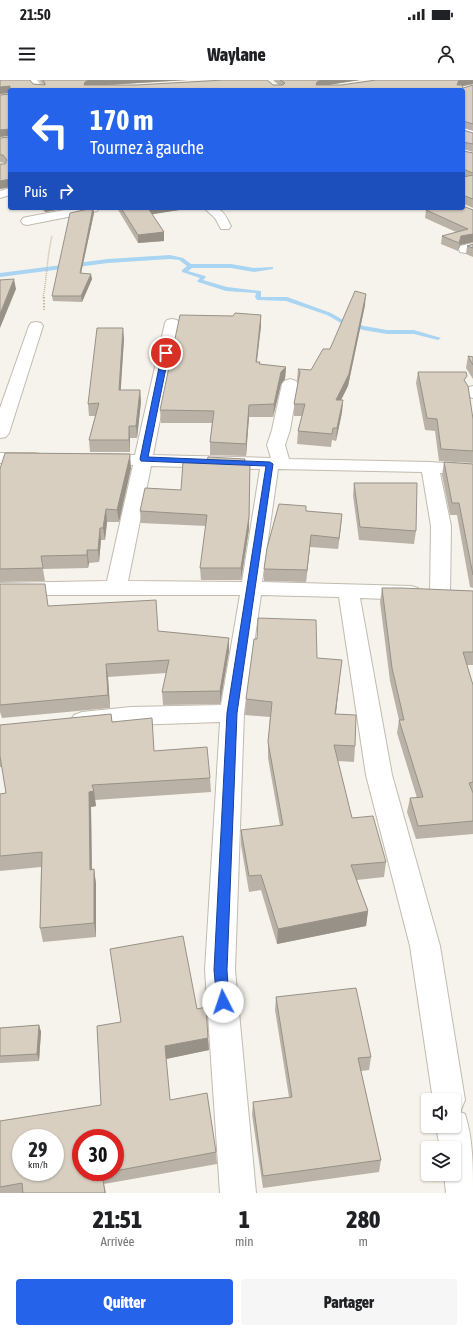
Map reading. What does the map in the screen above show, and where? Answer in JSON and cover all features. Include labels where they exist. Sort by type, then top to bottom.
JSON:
[{"type":"street","points":[[32,80],[38,88]]},
{"type":"street","points":[[27,221],[83,210]]},
{"type":"street","points":[[212,210],[220,216],[225,226]]},
{"type":"street","points":[[116,587],[172,323]]},
{"type":"street","points":[[0,433],[36,326]]},
{"type":"street","points":[[238,1193],[220,970],[232,713],[250,589],[275,464],[276,445],[281,430],[290,384]]},
{"type":"street","points":[[0,458],[48,458]]},
{"type":"street","points":[[80,458],[430,467],[473,470]]},
{"type":"street","points":[[0,589],[116,587],[348,590],[450,594],[430,467]]},
{"type":"street","points":[[348,590],[379,775],[425,946],[448,1093]]},
{"type":"street","points":[[62,723],[131,716],[232,713]]},
{"type":"street","points":[[454,1133],[464,1193]]},
{"type":"path","points":[[36,326],[44,309],[43,301],[48,271],[47,259]]},
{"type":"building","points":[[0,80],[30,80],[33,84],[45,85],[43,80],[89,80],[85,82],[84,85],[136,85],[224,80],[267,80],[273,85],[283,85],[285,83],[280,80],[321,80],[317,82],[316,85],[341,85],[376,80],[459,80],[457,85],[462,85],[463,88],[10,88],[10,86],[0,87]]},
{"type":"building","points":[[473,85],[473,124],[465,122],[465,88],[463,88]]},
{"type":"building","points":[[8,94],[8,129],[0,130],[0,95]]},
{"type":"building","points":[[465,131],[473,133],[473,144],[465,142]]},
{"type":"building","points":[[8,137],[8,179],[0,181],[0,164],[5,164],[7,160],[3,155],[0,155],[0,138]]},
{"type":"building","points":[[465,151],[473,153],[473,173],[465,170]]},
{"type":"building","points":[[473,175],[473,199],[465,196],[465,177]]},
{"type":"building","points":[[465,207],[473,210],[473,234],[461,236],[459,243],[442,236],[468,229],[426,210],[465,210]]},
{"type":"building","points":[[93,210],[80,273],[91,274],[81,296],[52,296],[70,213]]},
{"type":"building","points":[[122,210],[149,210],[164,232],[138,235]]},
{"type":"building","points":[[473,244],[473,248],[467,246]]},
{"type":"building","points":[[14,279],[0,314],[0,280]]},
{"type":"building","points":[[355,291],[366,294],[349,374],[336,400],[343,400],[337,428],[333,428],[332,434],[298,431],[305,404],[294,404],[300,372],[298,369],[311,370],[323,349],[330,349]]},
{"type":"building","points":[[235,313],[261,315],[256,362],[260,362],[259,364],[286,367],[281,372],[274,404],[249,405],[246,444],[210,442],[214,411],[160,410],[180,315],[233,316]]},
{"type":"building","points":[[97,328],[123,328],[119,390],[140,390],[136,426],[129,426],[129,440],[89,440],[99,403],[88,404]]},
{"type":"building","points":[[468,356],[473,357],[473,365]]},
{"type":"building","points":[[418,372],[466,372],[467,376],[464,380],[468,386],[473,419],[473,451],[441,449],[437,419],[427,418]]},
{"type":"building","points":[[5,453],[130,454],[117,510],[106,509],[103,528],[100,528],[98,550],[87,550],[87,555],[41,556],[43,568],[0,569],[0,469]]},
{"type":"building","points":[[208,457],[245,459],[244,463],[250,463],[249,517],[241,568],[200,568],[207,515],[140,511],[145,488],[181,490],[183,462],[207,462]]},
{"type":"building","points":[[444,462],[473,464],[473,575],[459,503],[452,503]]},
{"type":"building","points":[[354,483],[417,483],[416,531],[360,527]]},
{"type":"building","points":[[279,504],[306,506],[306,511],[342,514],[339,538],[311,535],[307,570],[264,569],[267,548]]},
{"type":"building","points":[[0,584],[45,584],[48,606],[156,600],[158,631],[229,638],[220,691],[162,692],[169,660],[106,664],[108,695],[0,705]]},
{"type":"building","points":[[382,588],[473,591],[473,652],[463,652],[473,685],[473,782],[469,783],[473,793],[473,821],[418,826],[410,798],[423,797],[399,720],[404,720],[392,668]]},
{"type":"building","points":[[258,618],[316,620],[317,658],[342,660],[335,714],[356,715],[355,746],[334,745],[352,818],[373,816],[386,862],[351,865],[368,911],[278,929],[261,875],[249,876],[241,830],[283,825],[268,742],[272,702],[246,699],[254,639],[257,639]]},
{"type":"building","points":[[111,714],[112,722],[152,718],[154,751],[207,747],[210,778],[92,785],[94,791],[89,792],[90,870],[94,869],[94,923],[40,928],[42,852],[0,856],[0,794],[6,793],[0,756],[0,725]]},
{"type":"building","points":[[183,936],[197,1009],[206,1007],[208,1038],[165,1046],[170,1100],[207,1093],[216,1152],[124,1169],[124,1129],[72,1129],[72,1181],[103,1181],[105,1193],[23,1193],[22,1183],[0,1187],[0,1121],[101,1105],[97,1026],[121,1022],[110,949]]},
{"type":"building","points":[[356,988],[371,1057],[358,1058],[381,1160],[263,1176],[253,1102],[292,1097],[276,997]]},
{"type":"building","points":[[39,1025],[37,1054],[0,1056],[0,1028]]},
{"type":"waterway","points":[[0,275],[108,261],[170,257],[181,259],[190,266]]},
{"type":"waterway","points":[[190,266],[231,266],[254,270],[271,268]]},
{"type":"waterway","points":[[190,266],[184,271],[203,277],[200,281],[226,289],[259,292],[259,299],[287,299],[329,314],[343,322],[363,328],[387,332],[414,332],[438,338]]},
{"type":"route","points":[[166,353],[144,459],[270,464],[232,713],[220,970],[223,1002]]}]
